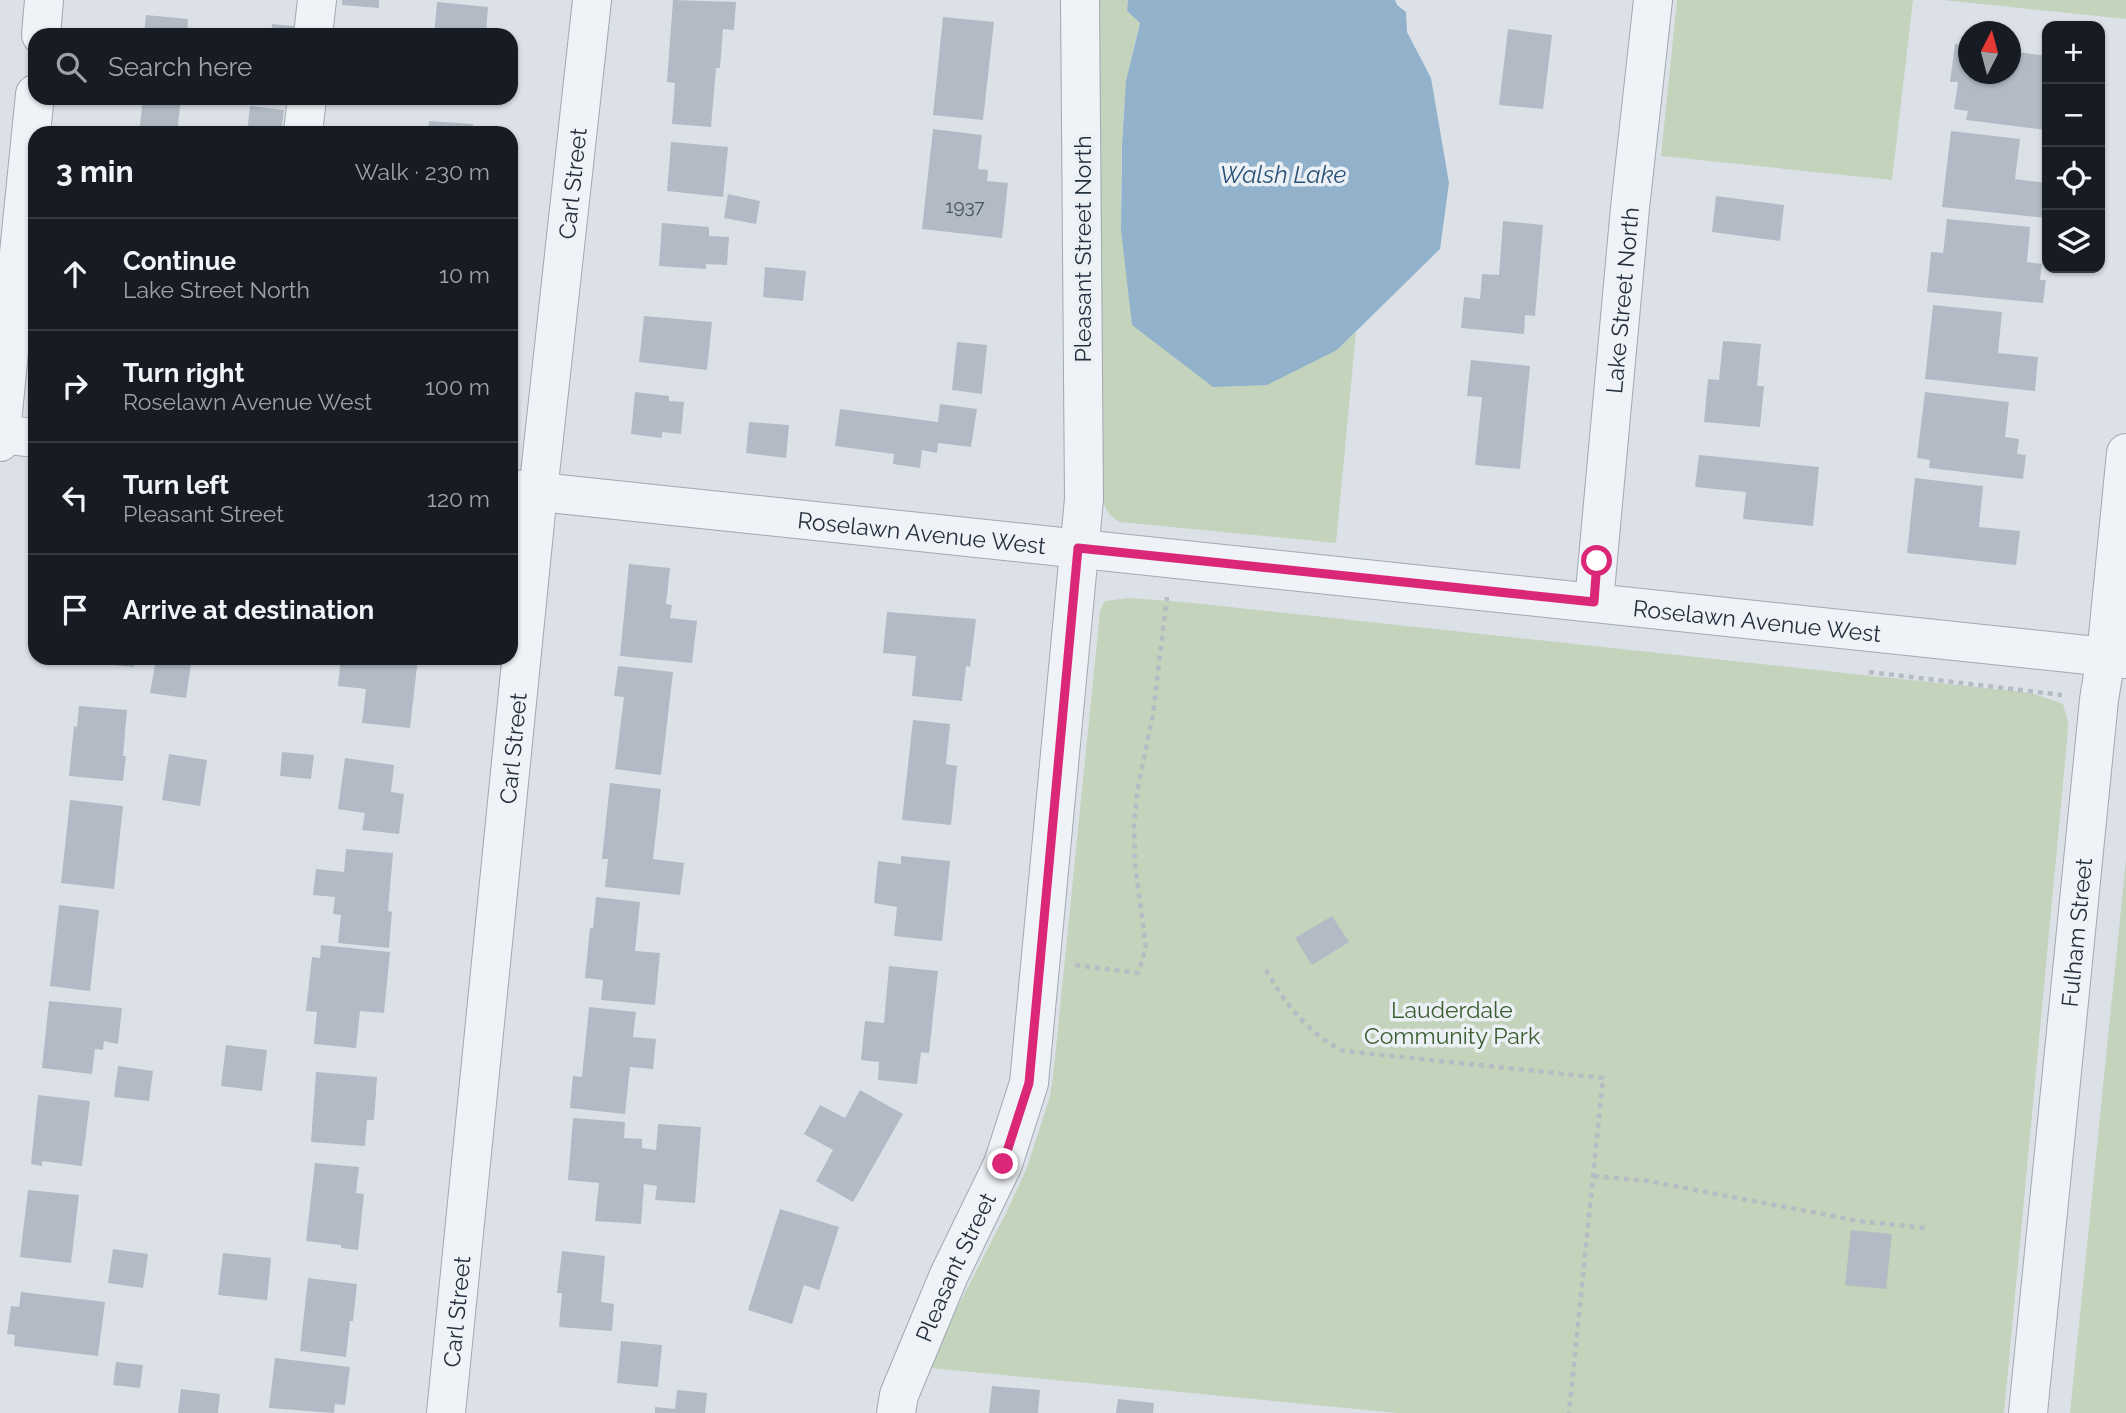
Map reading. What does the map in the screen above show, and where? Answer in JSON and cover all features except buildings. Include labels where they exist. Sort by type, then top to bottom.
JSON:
[{"type":"street","points":[[42,28],[44,0]]},
{"type":"street","points":[[314,28],[317,0]]},
{"type":"street","name":"Carl Street","points":[[518,572],[525,490],[592,0]]},
{"type":"street","name":"Pleasant Street North","points":[[1080,0],[1084,499]]},
{"type":"street","name":"Lake Street North","points":[[1594,602],[1629,222],[1653,0]]},
{"type":"street","points":[[32,126],[34,105]]},
{"type":"street","points":[[304,126],[306,105]]},
{"type":"street","points":[[0,442],[28,162]]},
{"type":"street","points":[[0,434],[28,437]]},
{"type":"street","name":"Fulham Street","points":[[2028,1413],[2099,700],[2116,657],[2126,453]]},
{"type":"street","name":"Roselawn Avenue West","points":[[525,490],[2116,657]]},
{"type":"street","name":"Pleasant Street","points":[[896,1413],[899,1395],[949,1275],[1003,1164],[1029,1083],[1084,499]]},
{"type":"street","name":"Carl Street","points":[[446,1413],[510,665]]},
{"type":"path","points":[[1041,961],[1138,973],[1146,948],[1135,864],[1134,824],[1138,787],[1153,714],[1167,597]]},
{"type":"path","points":[[1266,970],[1294,1012],[1324,1039],[1344,1051],[1603,1078],[1569,1413]]},
{"type":"path","points":[[1594,1176],[1648,1181],[1859,1221],[1926,1228]]},
{"type":"green space","points":[[1100,0],[1128,0],[1127,11],[1140,23],[1125,99],[1121,230],[1337,350],[1356,332],[1336,543],[1120,522],[1111,516],[1106,508],[1103,500],[1096,156]]},
{"type":"green space","points":[[1677,0],[1913,0],[1892,180],[1661,156]]},
{"type":"green space","points":[[1943,0],[2126,0],[2126,19]]},
{"type":"green space","name":"Lauderdale Community Park","points":[[1128,598],[2032,693],[2063,704],[2068,722],[2067,741],[2004,1413],[1398,1413],[931,1368],[953,1316],[1027,1168],[1050,1096],[1100,611],[1105,601]]},
{"type":"green space","points":[[2126,860],[2126,1413],[2070,1413]]},
{"type":"water","name":"Walsh Lake","points":[[1128,0],[1395,0],[1406,12],[1407,32],[1431,78],[1449,183],[1440,249],[1337,350],[1267,385],[1213,387],[1132,325],[1121,230],[1122,144],[1126,81],[1140,23],[1127,11]]},
{"type":"route","points":[[1003,1164],[1029,1083],[1078,548],[1594,602],[1597,561]]}]
